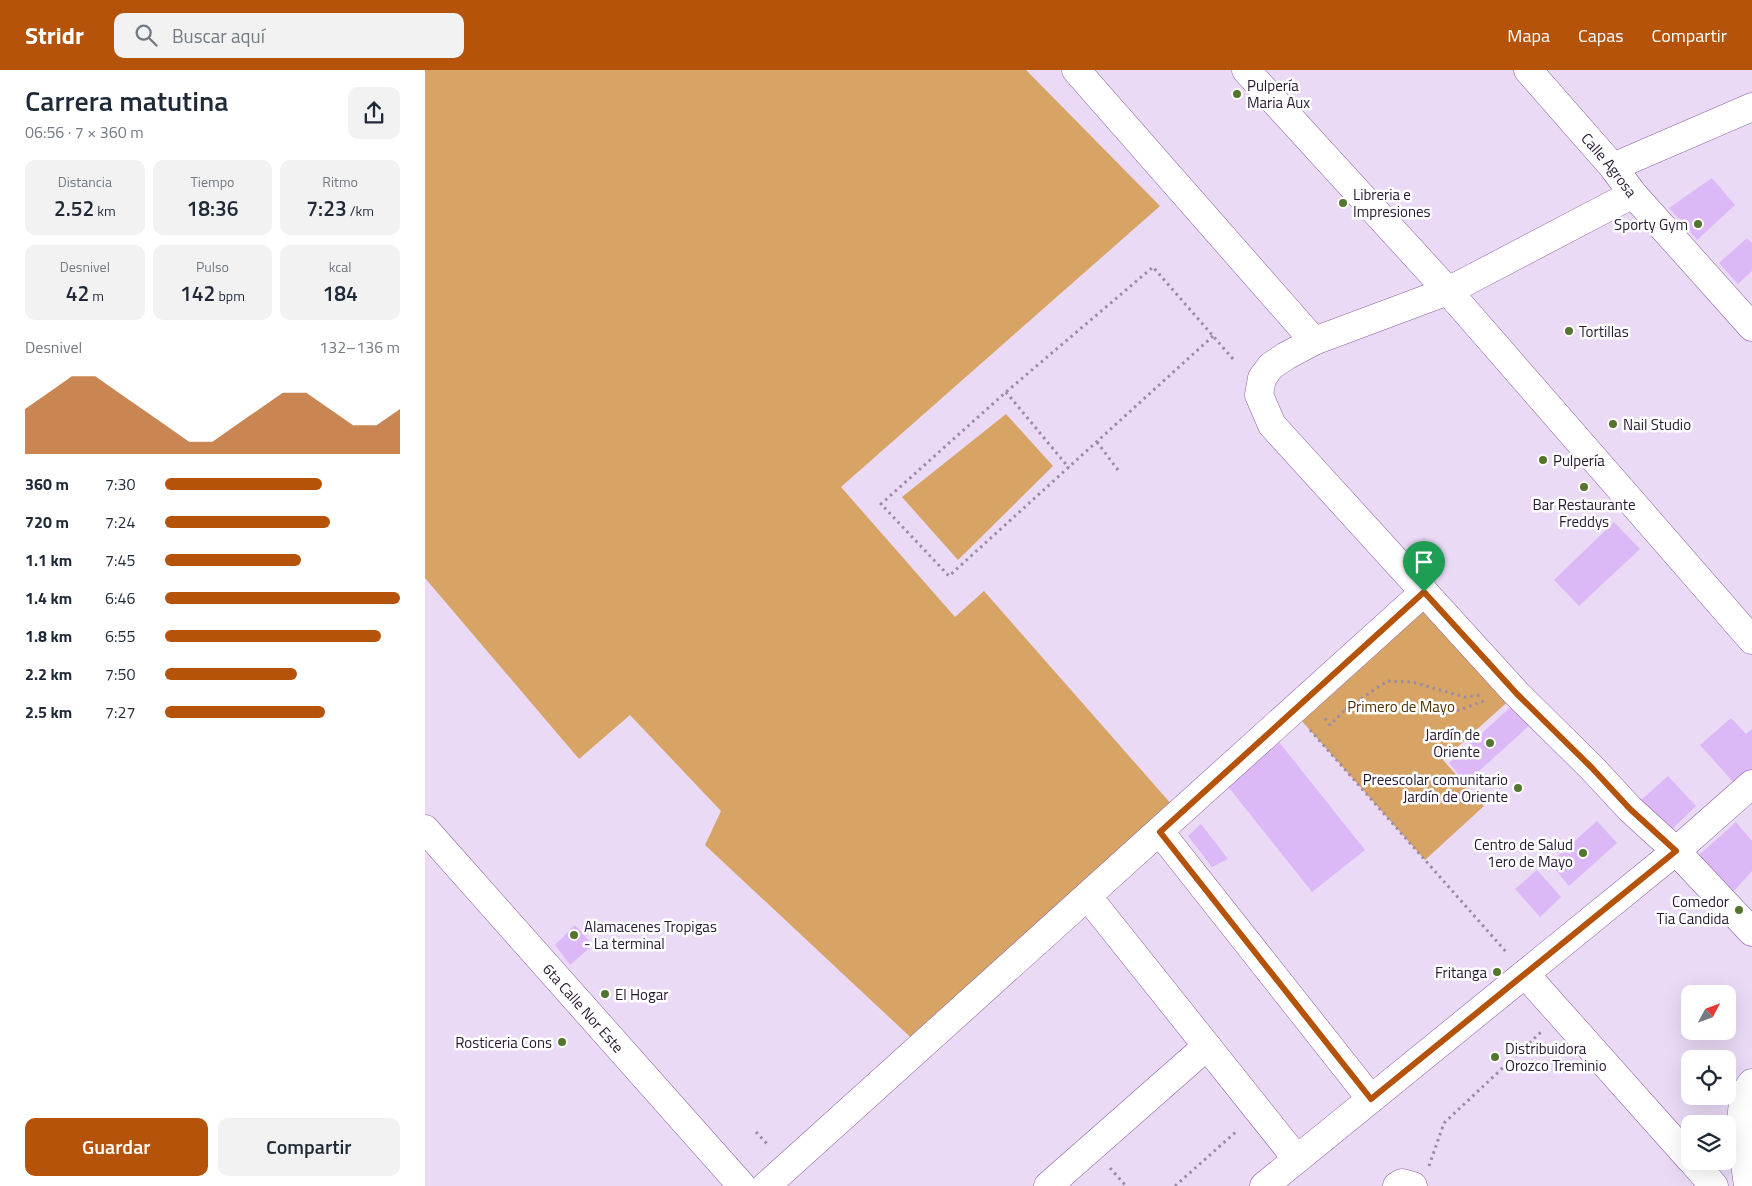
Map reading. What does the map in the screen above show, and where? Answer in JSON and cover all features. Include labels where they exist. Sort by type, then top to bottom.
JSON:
[{"type":"street","points":[[1077,70],[1314,341]]},
{"type":"street","points":[[1246,70],[1448,291],[1752,640]]},
{"type":"street","name":"Calle Agrosa","points":[[1528,70],[1613,167],[1633,194],[1752,327]]},
{"type":"street","points":[[1613,167],[1752,107]]},
{"type":"street","points":[[1633,194],[1448,291],[1314,341],[1285,356],[1271,366],[1262,378],[1259,395],[1272,424],[1513,690],[1592,768],[1630,809],[1676,851],[1752,932]]},
{"type":"street","points":[[767,1186],[1424,592]]},
{"type":"street","points":[[1264,1186],[1676,851],[1752,784]]},
{"type":"street","name":"6ta Calle Nor Este","points":[[425,829],[742,1186]]},
{"type":"street","points":[[1160,832],[1371,1099]]},
{"type":"street","points":[[1088,897],[1297,1159]]},
{"type":"street","points":[[1525,974],[1681,1149]]},
{"type":"street","points":[[1048,1186],[1207,1046]]},
{"type":"street","points":[[1748,1186],[1741,1116],[1747,1089],[1752,1083]]},
{"type":"street","points":[[1700,1170],[1714,1186]]},
{"type":"street","points":[[1397,1186],[1421,1177]]},
{"type":"path","points":[[1213,336],[949,576],[881,504],[1006,392],[1153,267],[1213,336],[1233,359]]},
{"type":"path","points":[[1006,392],[1069,468]]},
{"type":"path","points":[[1097,442],[1118,470]]},
{"type":"path","points":[[1331,725],[1345,710],[1387,682],[1412,682],[1465,698],[1513,690]]},
{"type":"path","points":[[1345,710],[1378,706],[1448,714],[1513,690]]},
{"type":"path","points":[[1293,711],[1525,974]]},
{"type":"path","points":[[1421,1177],[1444,1123],[1560,1014]]},
{"type":"path","points":[[1175,1186],[1259,1112]]},
{"type":"green space","points":[[425,70],[1026,70],[1160,206],[841,487],[955,617],[984,591],[1180,814],[921,1047],[705,845],[721,811],[630,715],[579,759],[425,578]]},
{"type":"green space","points":[[1006,414],[1053,466],[958,560],[902,497]]},
{"type":"green space","name":"Primero de Mayo","points":[[1424,592],[1514,696],[1443,760],[1484,806],[1425,860],[1293,711]]},
{"type":"building","name":"Sporty Gym","points":[[1712,178],[1735,205],[1697,240],[1669,208]]},
{"type":"building","points":[[1747,238],[1752,243],[1752,271],[1738,284],[1719,263]]},
{"type":"building","points":[[1614,522],[1640,549],[1579,606],[1554,580]]},
{"type":"building","name":"Jardín de Oriente","points":[[1514,704],[1532,723],[1466,783],[1449,763]]},
{"type":"building","points":[[1731,718],[1746,734],[1752,729],[1752,769],[1735,784],[1700,745]]},
{"type":"building","points":[[1279,742],[1365,850],[1312,892],[1226,784]]},
{"type":"building","points":[[1668,776],[1696,806],[1669,832],[1641,800]]},
{"type":"building","name":"Centro de Salud 1ero de Mayo","points":[[1597,821],[1617,843],[1569,886],[1550,863]]},
{"type":"building","points":[[1736,822],[1752,841],[1752,871],[1724,902],[1689,864]]},
{"type":"building","points":[[1201,824],[1228,859],[1212,867],[1188,836]]},
{"type":"building","points":[[1537,870],[1561,897],[1540,917],[1515,889]]},
{"type":"building","name":"Alamacenes Tropigas - La terminal","points":[[575,925],[593,945],[570,965],[555,945]]},
{"type":"place","name":"Pulpería Maria Aux","points":[[1237,94]]},
{"type":"place","name":"Libreria e Impresiones","points":[[1343,203]]},
{"type":"place","name":"Sporty Gym","points":[[1698,224]]},
{"type":"place","name":"Tortillas","points":[[1569,331]]},
{"type":"place","name":"Nail Studio","points":[[1613,424]]},
{"type":"place","name":"Pulpería","points":[[1543,460]]},
{"type":"place","name":"Bar Restaurante Freddys","points":[[1584,487]]},
{"type":"place","name":"Jardín de Oriente","points":[[1490,743]]},
{"type":"place","name":"Preescolar comunitario Jardín de Oriente","points":[[1518,788]]},
{"type":"place","name":"Centro de Salud 1ero de Mayo","points":[[1583,853]]},
{"type":"place","name":"Comedor Tia Candida","points":[[1739,910]]},
{"type":"place","name":"Alamacenes Tropigas - La terminal","points":[[574,935]]},
{"type":"place","name":"Fritanga","points":[[1497,972]]},
{"type":"place","name":"El Hogar","points":[[605,994]]},
{"type":"place","name":"Rosticeria Cons","points":[[562,1042]]},
{"type":"place","name":"Distribuidora Orozco Treminio","points":[[1495,1057]]},
{"type":"route","points":[[1424,592],[1517,694],[1592,768],[1630,809],[1676,851],[1371,1099],[1160,832],[1424,592]]}]
